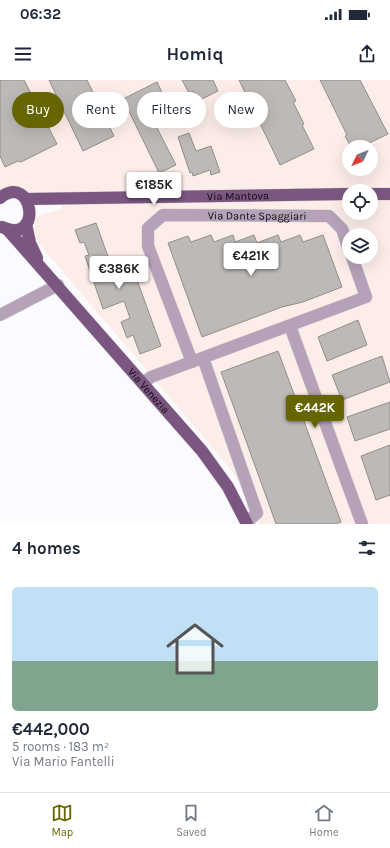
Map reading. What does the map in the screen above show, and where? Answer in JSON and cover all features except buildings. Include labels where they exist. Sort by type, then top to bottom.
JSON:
[{"type":"main road","name":"Via Mantova","points":[[0,198],[12,194],[22,196],[26,200],[55,198],[342,194]]},
{"type":"main road","points":[[378,194],[390,194]]},
{"type":"main road","name":"Via Mantova","points":[[30,212],[55,198]]},
{"type":"main road","points":[[4,227],[17,229],[26,224],[30,212],[26,200]]},
{"type":"main road","name":"Via Venezia","points":[[26,224],[30,243],[40,265]]},
{"type":"main road","name":"Via Venezia","points":[[4,227],[58,285],[212,464],[228,487],[247,523]]},
{"type":"street","name":"Via Dante Spaggiari","points":[[247,523],[257,513],[197,360],[148,246],[148,228],[163,215],[329,216],[342,229]]},
{"type":"street","points":[[143,382],[197,360],[366,297],[354,264]]},
{"type":"street","points":[[0,315],[58,285]]},
{"type":"street","points":[[290,326],[362,524]]},
{"type":"shaded area","points":[[0,80],[390,80],[390,524],[259,524],[233,472],[35,239],[28,221],[43,214],[62,209],[60,195],[0,191]]}]
